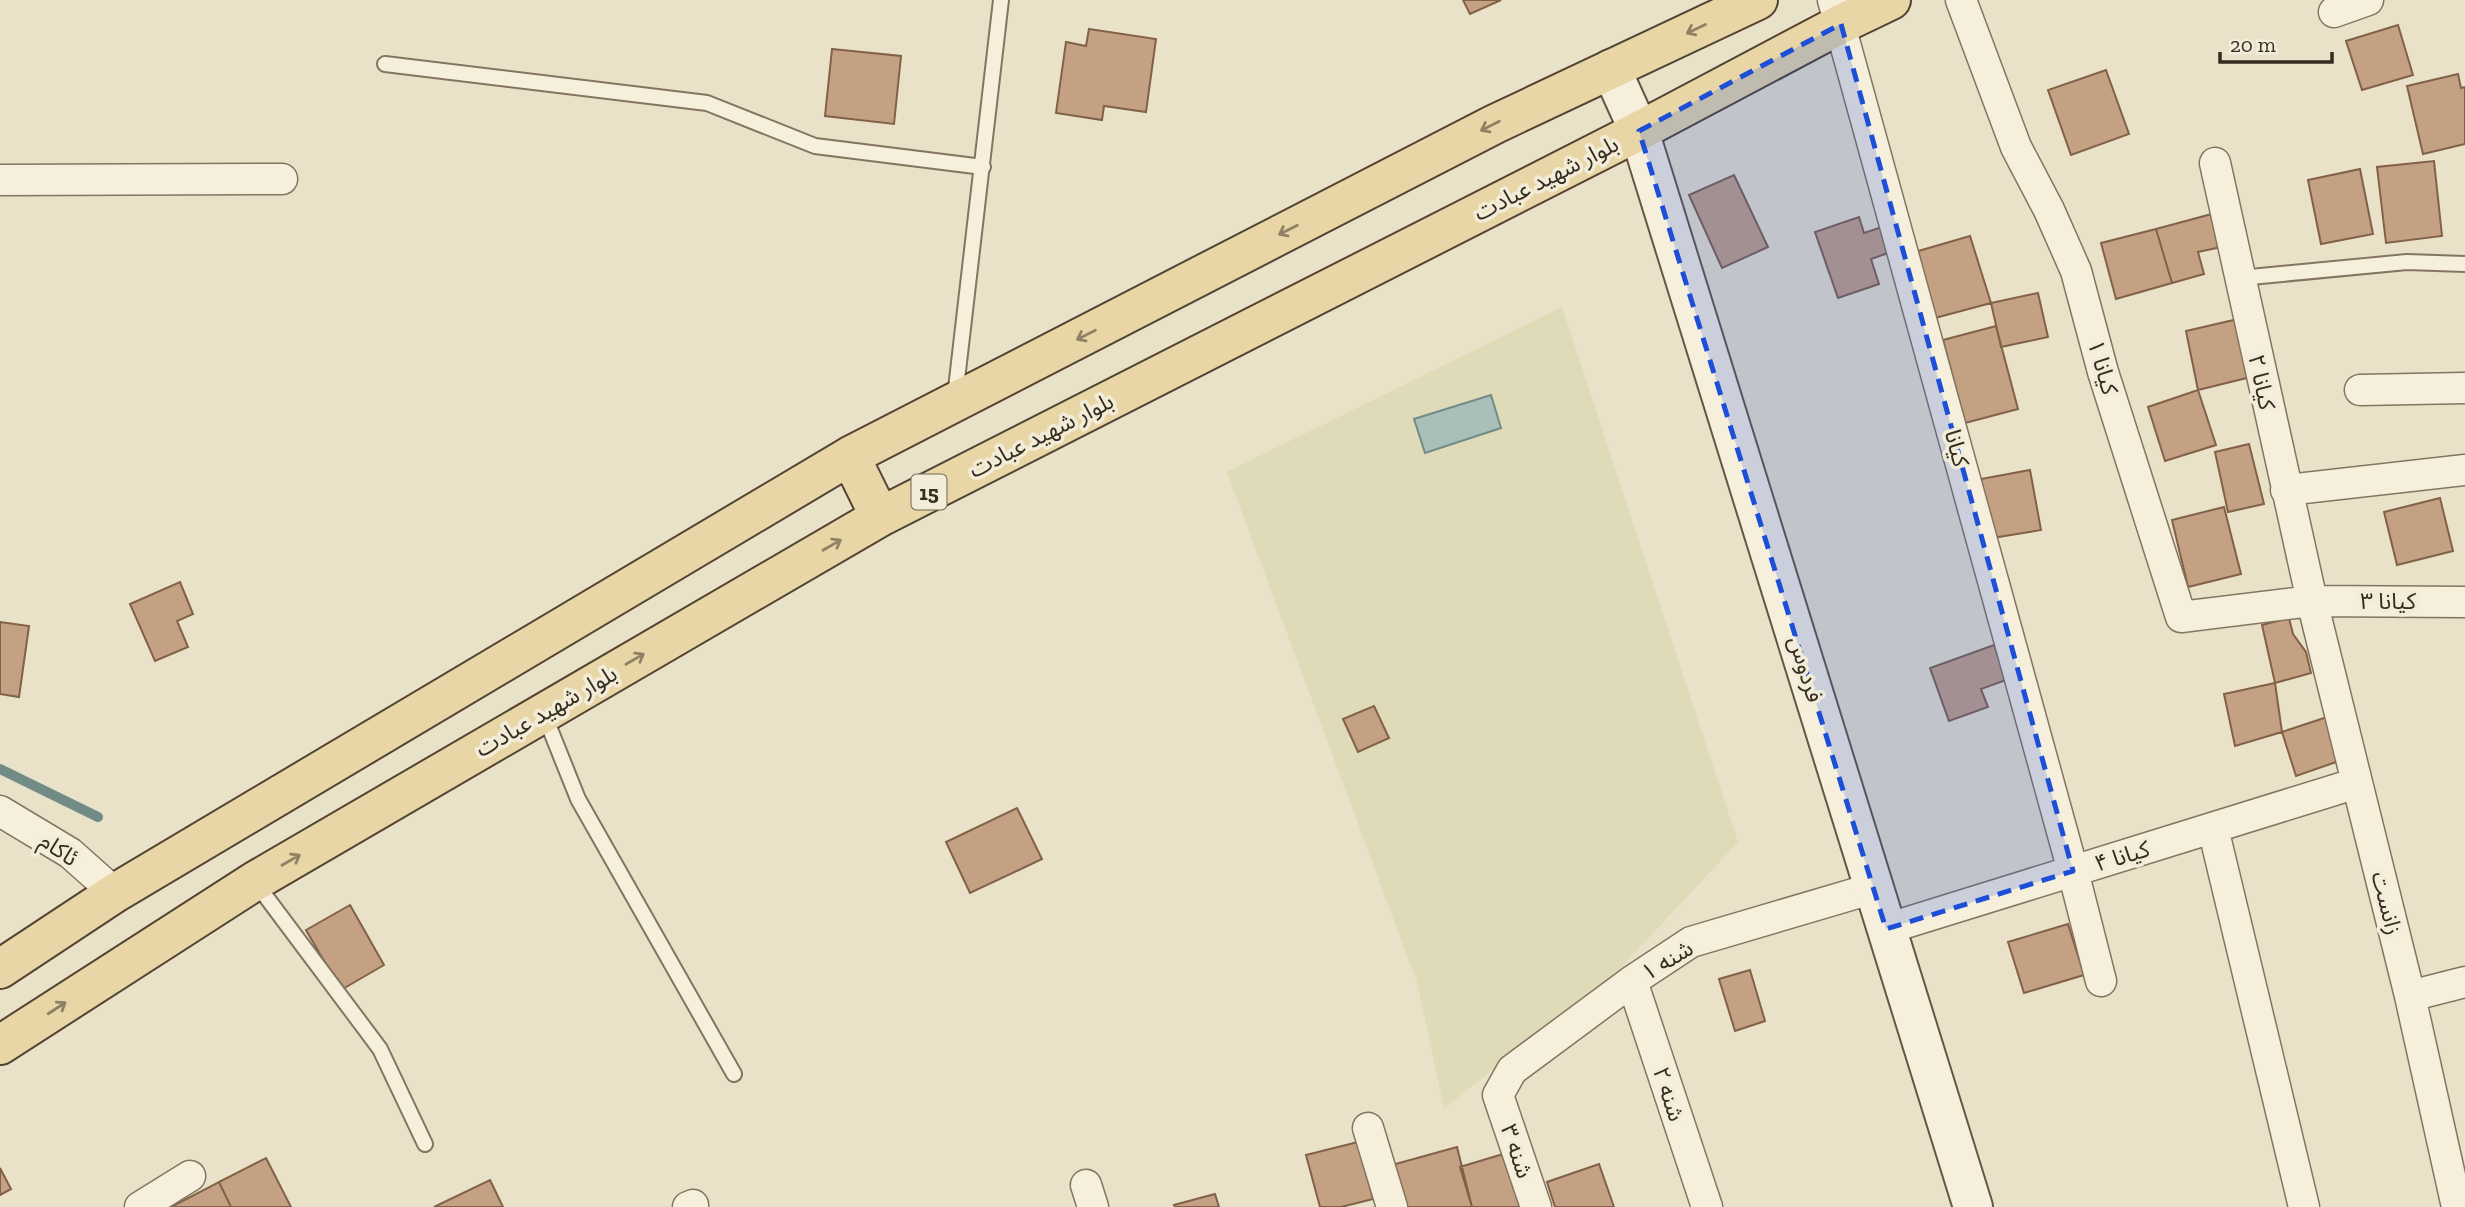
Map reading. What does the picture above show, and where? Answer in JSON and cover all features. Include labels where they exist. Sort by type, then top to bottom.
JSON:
[{"type":"main road","points":[[0,969],[115,893],[850,456],[1482,130],[1758,0]]},
{"type":"main road","name":"بلوار شهید عبادت","points":[[0,1045],[255,881],[880,517],[1639,131],[1837,12],[1891,0]]},
{"type":"main road","points":[[850,456],[880,517]]},
{"type":"street","name":"کیانا ۱","points":[[1961,0],[2015,147],[2049,210],[2076,271],[2103,372],[2181,617],[2312,601]]},
{"type":"street","points":[[2334,12],[2368,0]]},
{"type":"street","name":"کیانا","points":[[1837,12],[2101,981]]},
{"type":"street","name":"فردوس","points":[[1611,69],[1639,131],[1973,1207]]},
{"type":"street","name":"کیانا ۲","points":[[2215,163],[2312,601]]},
{"type":"street","points":[[0,180],[282,179]]},
{"type":"street","points":[[2360,390],[2465,388]]},
{"type":"street","points":[[2286,490],[2465,471]]},
{"type":"street","name":"کیانا ۳","points":[[2312,601],[2465,601]]},
{"type":"street","name":"زانست","points":[[2312,601],[2410,996],[2457,1207]]},
{"type":"street","name":"کیانا ۴","points":[[1886,929],[2357,783]]},
{"type":"street","name":"ئاکام","points":[[0,811],[70,853],[115,893]]},
{"type":"street","points":[[2213,828],[2304,1207]]},
{"type":"street","name":"شنه ۱","points":[[1498,1095],[1511,1070],[1632,981],[1691,942],[1874,888]]},
{"type":"street","name":"شنه ۲","points":[[1632,981],[1707,1207]]},
{"type":"street","points":[[2410,996],[2465,982]]},
{"type":"street","name":"شنه ۳","points":[[1498,1095],[1536,1207]]},
{"type":"street","points":[[1368,1128],[1392,1207]]},
{"type":"street","points":[[140,1207],[190,1176]]},
{"type":"lane","points":[[954,402],[1001,0]]},
{"type":"lane","points":[[385,64],[707,103],[814,146],[983,167]]},
{"type":"lane","points":[[2239,278],[2407,262],[2465,264]]},
{"type":"lane","points":[[544,712],[578,799],[734,1074]]},
{"type":"lane","points":[[255,881],[380,1049],[425,1144]]},
{"type":"highlighted area","points":[[1841,24],[2073,871],[1886,929],[1639,131]]},
{"type":"shaded area","points":[[1562,307],[1738,842],[1615,974],[1444,1108],[1417,982],[1227,472]]},
{"type":"water","points":[[1491,395],[1501,428],[1425,453],[1414,419]]},
{"type":"building","points":[[1463,0],[1501,0],[1470,14]]},
{"type":"building","points":[[2398,25],[2413,75],[2362,90],[2346,41]]},
{"type":"building","points":[[1089,29],[1156,39],[1146,112],[1104,106],[1102,120],[1056,113],[1066,42],[1086,46]]},
{"type":"building","points":[[832,49],[901,56],[894,124],[825,116]]},
{"type":"building","points":[[2106,70],[2129,134],[2071,155],[2048,90]]},
{"type":"building","points":[[2458,74],[2461,88],[2465,87],[2465,144],[2423,154],[2407,86]]},
{"type":"building","points":[[2434,161],[2442,236],[2386,243],[2377,167]]},
{"type":"building","points":[[2360,169],[2373,234],[2321,244],[2308,180]]},
{"type":"building","points":[[1734,175],[1768,247],[1722,268],[1689,195]]},
{"type":"building","points":[[2219,212],[2226,246],[2198,252],[2204,274],[2172,283],[2156,229]]},
{"type":"building","points":[[1859,217],[1864,233],[1885,226],[1894,251],[1871,259],[1879,284],[1838,298],[1815,232]]},
{"type":"building","points":[[2156,229],[2172,283],[2116,299],[2101,243]]},
{"type":"building","points":[[1970,236],[1991,303],[1935,318],[1915,252]]},
{"type":"building","points":[[2038,293],[2048,337],[2001,347],[1991,303]]},
{"type":"building","points":[[2238,319],[2251,377],[2198,390],[2186,331]]},
{"type":"building","points":[[1996,326],[2018,409],[1965,423],[1943,340]]},
{"type":"building","points":[[2198,390],[2216,445],[2165,461],[2148,407]]},
{"type":"building","points":[[2249,444],[2264,504],[2228,512],[2215,452]]},
{"type":"building","points":[[2030,470],[2041,530],[1992,538],[1981,479]]},
{"type":"building","points":[[2440,498],[2453,551],[2397,565],[2384,512]]},
{"type":"building","points":[[2224,507],[2241,574],[2188,587],[2172,520]]},
{"type":"building","points":[[180,582],[193,614],[177,621],[188,647],[155,661],[130,604]]},
{"type":"building","points":[[2289,618],[2293,634],[2306,652],[2311,673],[2275,683],[2262,625]]},
{"type":"building","points":[[0,622],[29,626],[19,697],[0,694]]},
{"type":"building","points":[[1994,645],[2006,680],[1981,689],[1988,707],[1949,721],[1930,668]]},
{"type":"building","points":[[2275,683],[2282,732],[2235,746],[2224,694]]},
{"type":"building","points":[[1374,706],[1389,738],[1358,752],[1343,719]]},
{"type":"building","points":[[2327,717],[2342,760],[2296,776],[2282,732]]},
{"type":"building","points":[[1017,808],[1042,859],[970,893],[946,842]]},
{"type":"building","points":[[350,905],[384,965],[341,990],[306,930]]},
{"type":"building","points":[[2068,924],[2084,975],[2024,993],[2008,942]]},
{"type":"building","points":[[1750,970],[1765,1021],[1735,1031],[1719,979]]},
{"type":"building","points":[[1358,1142],[1373,1199],[1341,1207],[1320,1207],[1306,1155]]},
{"type":"building","points":[[1457,1147],[1472,1207],[1403,1207],[1392,1165]]},
{"type":"building","points":[[1513,1151],[1530,1207],[1472,1207],[1460,1167]]},
{"type":"building","points":[[266,1158],[291,1207],[231,1207],[219,1182]]},
{"type":"building","points":[[1599,1164],[1614,1207],[1555,1207],[1547,1182]]},
{"type":"building","points":[[0,1168],[11,1189],[0,1195]]},
{"type":"building","points":[[490,1180],[503,1207],[434,1207]]},
{"type":"building","points":[[219,1182],[231,1207],[171,1207]]},
{"type":"building","points":[[1215,1194],[1219,1207],[1174,1205]]},
{"type":"waterway","points":[[0,769],[98,817]]}]
